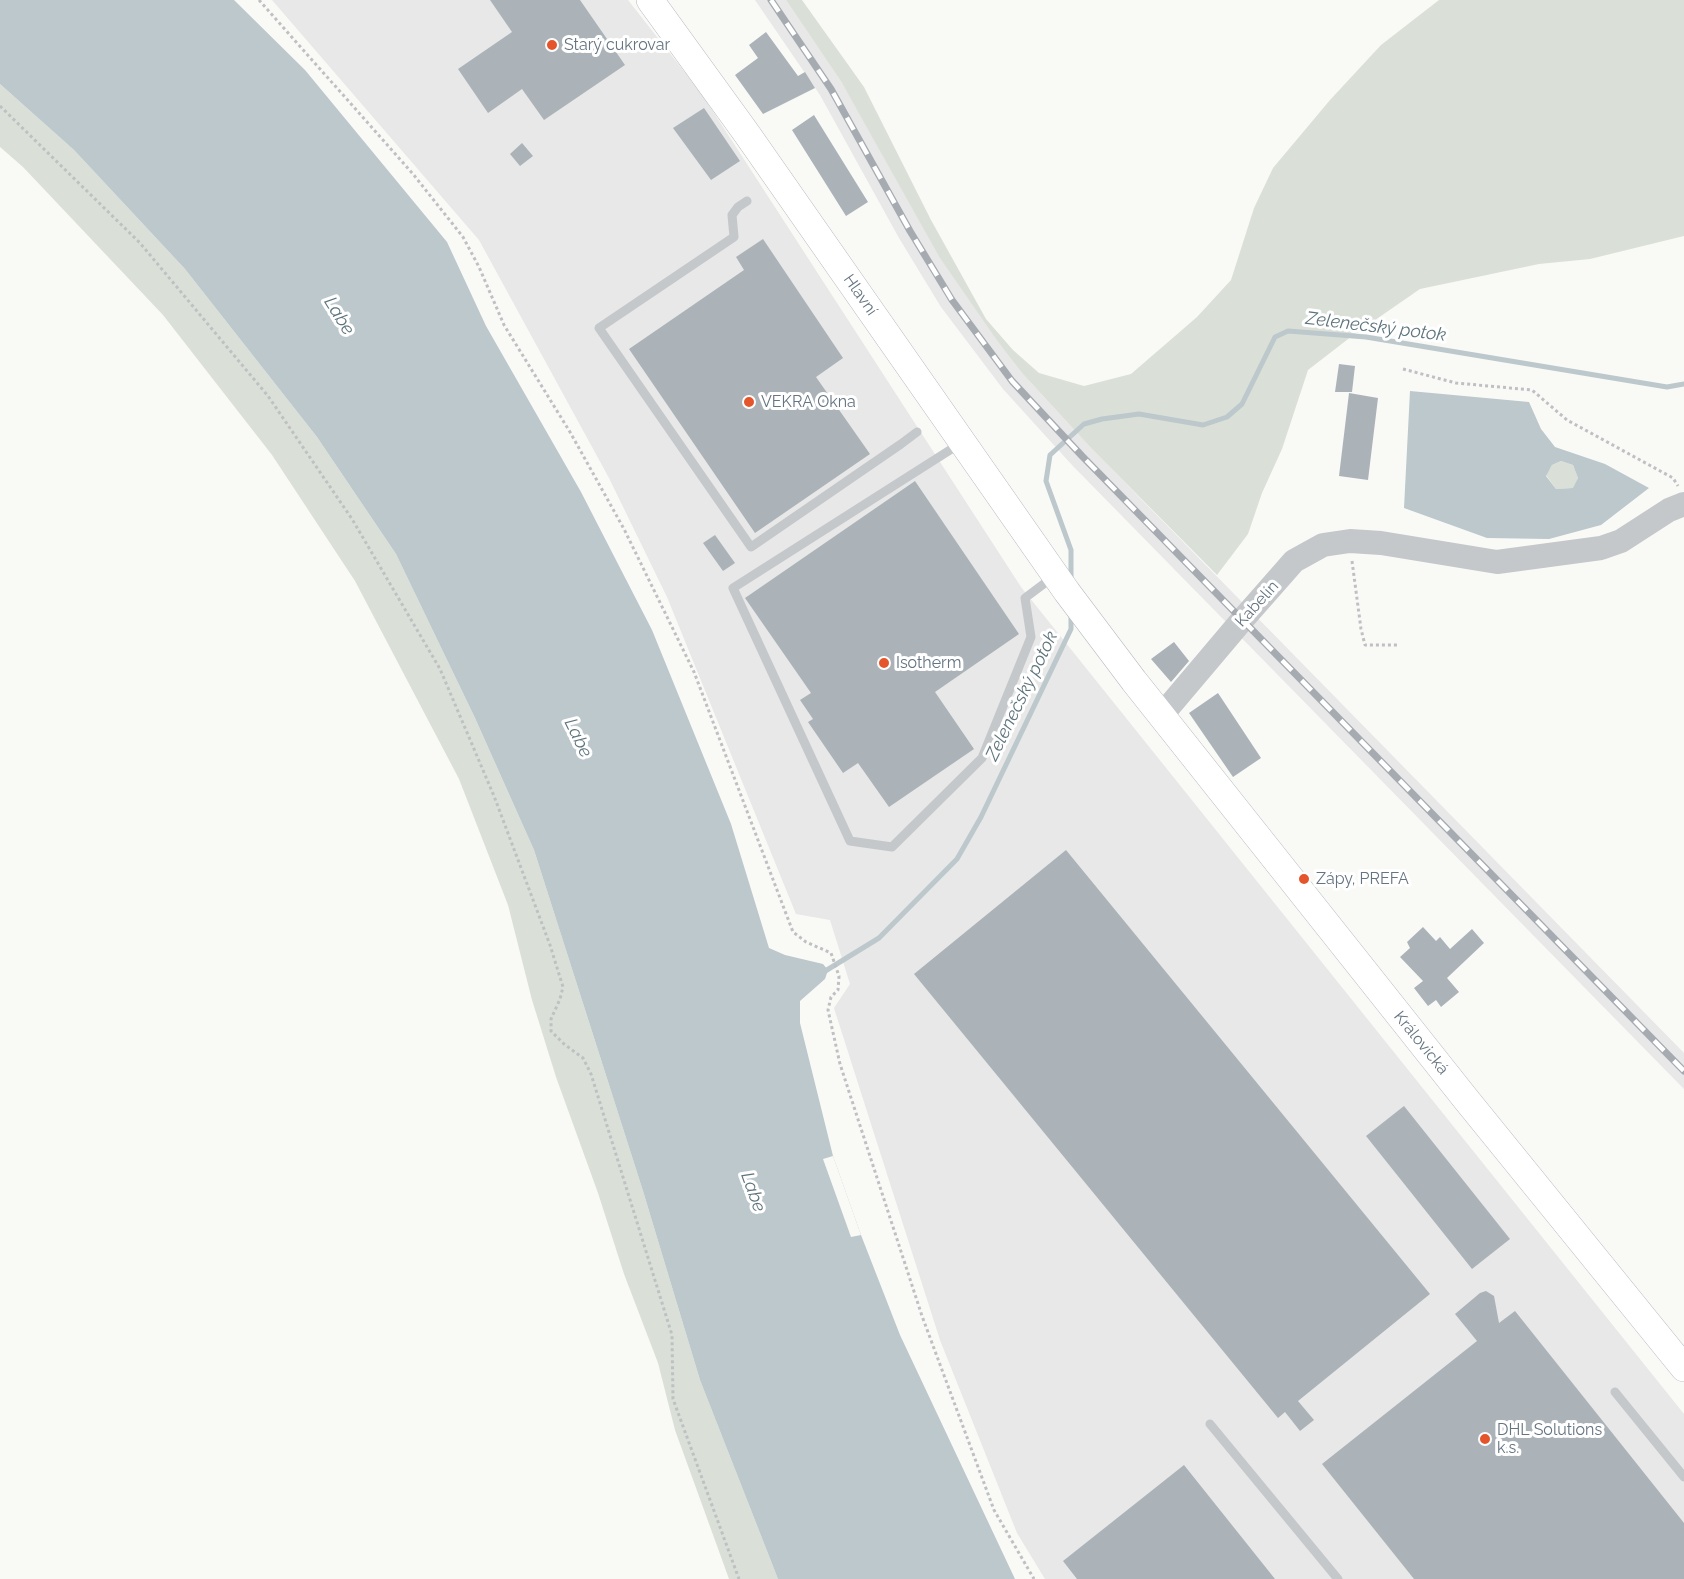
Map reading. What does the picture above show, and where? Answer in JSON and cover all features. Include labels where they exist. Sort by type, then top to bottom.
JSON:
[{"type":"main road","name":"Hlavní","points":[[650,0],[1095,629]]},
{"type":"main road","name":"Královická","points":[[1095,629],[1161,716],[1465,1098],[1684,1368]]},
{"type":"street","name":"Kabelín","points":[[1161,716],[1294,561],[1323,545],[1350,542],[1381,543],[1497,562],[1569,554],[1601,548],[1621,541],[1669,510],[1681,495]]},
{"type":"lane","points":[[747,201],[732,214],[734,237],[599,328],[751,547],[917,432]]},
{"type":"lane","points":[[963,442],[733,588],[850,841],[892,847],[982,758],[1031,637],[1025,597],[1061,583]]},
{"type":"lane","points":[[1615,1392],[1684,1477]]},
{"type":"lane","points":[[1210,1424],[1338,1579]]},
{"type":"path","points":[[260,0],[413,174],[463,237],[479,267],[504,325],[570,432],[624,529],[694,672],[793,932],[806,942],[831,953],[839,975],[838,990],[831,997],[828,1010],[840,1064],[922,1316],[994,1510],[1034,1579]]},
{"type":"path","points":[[0,106],[140,243],[268,396],[352,519],[440,669],[494,796],[550,945],[562,987],[560,999],[551,1019],[551,1032],[583,1058],[591,1074],[672,1335],[673,1399],[739,1579]]},
{"type":"path","points":[[1403,369],[1456,383],[1532,390],[1567,420],[1673,478],[1681,495]]},
{"type":"path","points":[[1350,542],[1365,645],[1399,645]]},
{"type":"shaded area","points":[[272,0],[628,0],[701,93],[1021,587],[1684,1414],[1684,1579],[1045,1579],[1017,1533],[940,1340],[834,1008],[850,984],[830,920],[796,914],[667,597],[609,478],[479,240]]},
{"type":"shaded area","points":[[755,0],[786,0],[842,83],[1001,346],[1022,373],[1091,448],[1684,1053],[1684,1089],[1072,465],[1003,389],[941,307],[899,238],[820,95]]},
{"type":"shaded area","points":[[786,0],[802,0],[864,87],[931,220],[986,319],[1013,350],[1039,373],[1084,386],[1131,374],[1197,317],[1231,280],[1254,208],[1273,168],[1330,100],[1381,45],[1439,0],[1684,0],[1684,236],[1590,259],[1539,264],[1420,289],[1352,336],[1308,370],[1282,449],[1262,493],[1248,534],[1217,575],[1091,448],[1022,373],[1001,346],[940,258],[842,83]]},
{"type":"shaded area","points":[[0,84],[74,150],[185,269],[317,437],[396,554],[475,718],[534,850],[643,1191],[700,1380],[778,1579],[729,1579],[675,1430],[658,1363],[624,1274],[598,1193],[556,1077],[532,1000],[508,905],[459,779],[355,581],[272,455],[163,315],[23,167],[0,147]]},
{"type":"shaded area","points":[[1561,461],[1573,465],[1578,478],[1574,488],[1556,489],[1546,475],[1552,465]]},
{"type":"water","name":"Labe","points":[[0,0],[234,0],[305,70],[447,242],[486,326],[581,492],[652,630],[731,824],[769,948],[785,955],[823,964],[828,970],[825,979],[800,1001],[800,1023],[833,1156],[900,1335],[1015,1579],[778,1579],[700,1380],[643,1191],[534,850],[475,718],[396,554],[317,437],[185,269],[74,150],[0,84]]},
{"type":"water","points":[[1410,391],[1529,402],[1541,429],[1555,447],[1605,464],[1649,488],[1601,525],[1549,539],[1487,538],[1404,508]],"holes":[[[1561,461],[1573,465],[1578,478],[1573,488],[1556,489],[1546,476],[1552,465]]]},
{"type":"pier","points":[[833,1156],[861,1235],[851,1237],[823,1159]]},
{"type":"building","name":"Starý cukrovar","points":[[490,0],[580,0],[625,65],[544,120],[522,89],[488,113],[458,69],[512,32]]},
{"type":"building","points":[[766,32],[798,76],[805,72],[815,88],[763,114],[735,75],[758,58],[749,45]]},
{"type":"building","points":[[704,108],[740,161],[711,180],[673,128]]},
{"type":"building","points":[[814,115],[868,202],[846,216],[792,130]]},
{"type":"building","points":[[522,143],[533,156],[520,166],[510,154]]},
{"type":"building","name":"VEKRA Okna","points":[[763,239],[843,358],[816,377],[870,454],[755,533],[629,349],[744,270],[736,257]]},
{"type":"building","points":[[1339,364],[1355,366],[1352,392],[1335,392]]},
{"type":"building","points":[[1349,393],[1378,398],[1368,480],[1339,476]]},
{"type":"building","name":"Isotherm","points":[[915,481],[1019,634],[935,692],[974,749],[889,807],[858,763],[843,773],[808,722],[813,719],[800,700],[811,693],[745,598]]},
{"type":"building","points":[[715,535],[735,563],[723,571],[703,543]]},
{"type":"building","points":[[1174,642],[1189,661],[1171,682],[1151,659]]},
{"type":"building","points":[[1218,693],[1261,758],[1233,777],[1189,713]]},
{"type":"building","points":[[1066,850],[1430,1294],[1298,1401],[1314,1420],[1300,1431],[1285,1412],[1278,1418],[914,974]]},
{"type":"building","points":[[1423,927],[1436,941],[1440,937],[1450,949],[1472,929],[1484,943],[1447,978],[1459,992],[1441,1007],[1436,1000],[1428,1006],[1414,988],[1423,981],[1400,957],[1410,948],[1407,942]]},
{"type":"building","points":[[1404,1106],[1510,1239],[1472,1269],[1366,1136]]},
{"type":"building","name":"DHL Solutions k.s.","points":[[1486,1291],[1494,1296],[1499,1323],[1515,1311],[1684,1523],[1684,1579],[1414,1579],[1322,1464],[1477,1341],[1455,1314],[1480,1293]]},
{"type":"building","points":[[1184,1465],[1275,1579],[1077,1579],[1063,1561]]},
{"type":"waterway","name":"Zelenečský potok","points":[[1071,581],[1071,550],[1046,481],[1050,455],[1084,424],[1102,419],[1139,414],[1203,425],[1227,417],[1242,404],[1275,337],[1288,331],[1366,337],[1667,387],[1684,384]]},
{"type":"waterway","name":"Zelenečský potok","points":[[822,973],[879,938],[957,859],[981,817],[1071,629],[1071,614]]},
{"type":"railway","points":[[771,0],[831,89],[910,231],[952,300],[1012,381],[1082,456],[1684,1071]]},
{"type":"place","name":"Starý cukrovar","points":[[552,45]]},
{"type":"place","name":"VEKRA Okna","points":[[749,402]]},
{"type":"place","name":"Isotherm","points":[[884,663]]},
{"type":"place","name":"Zápy, PREFA","points":[[1304,879]]},
{"type":"place","name":"DHL Solutions k.s.","points":[[1485,1439]]}]
